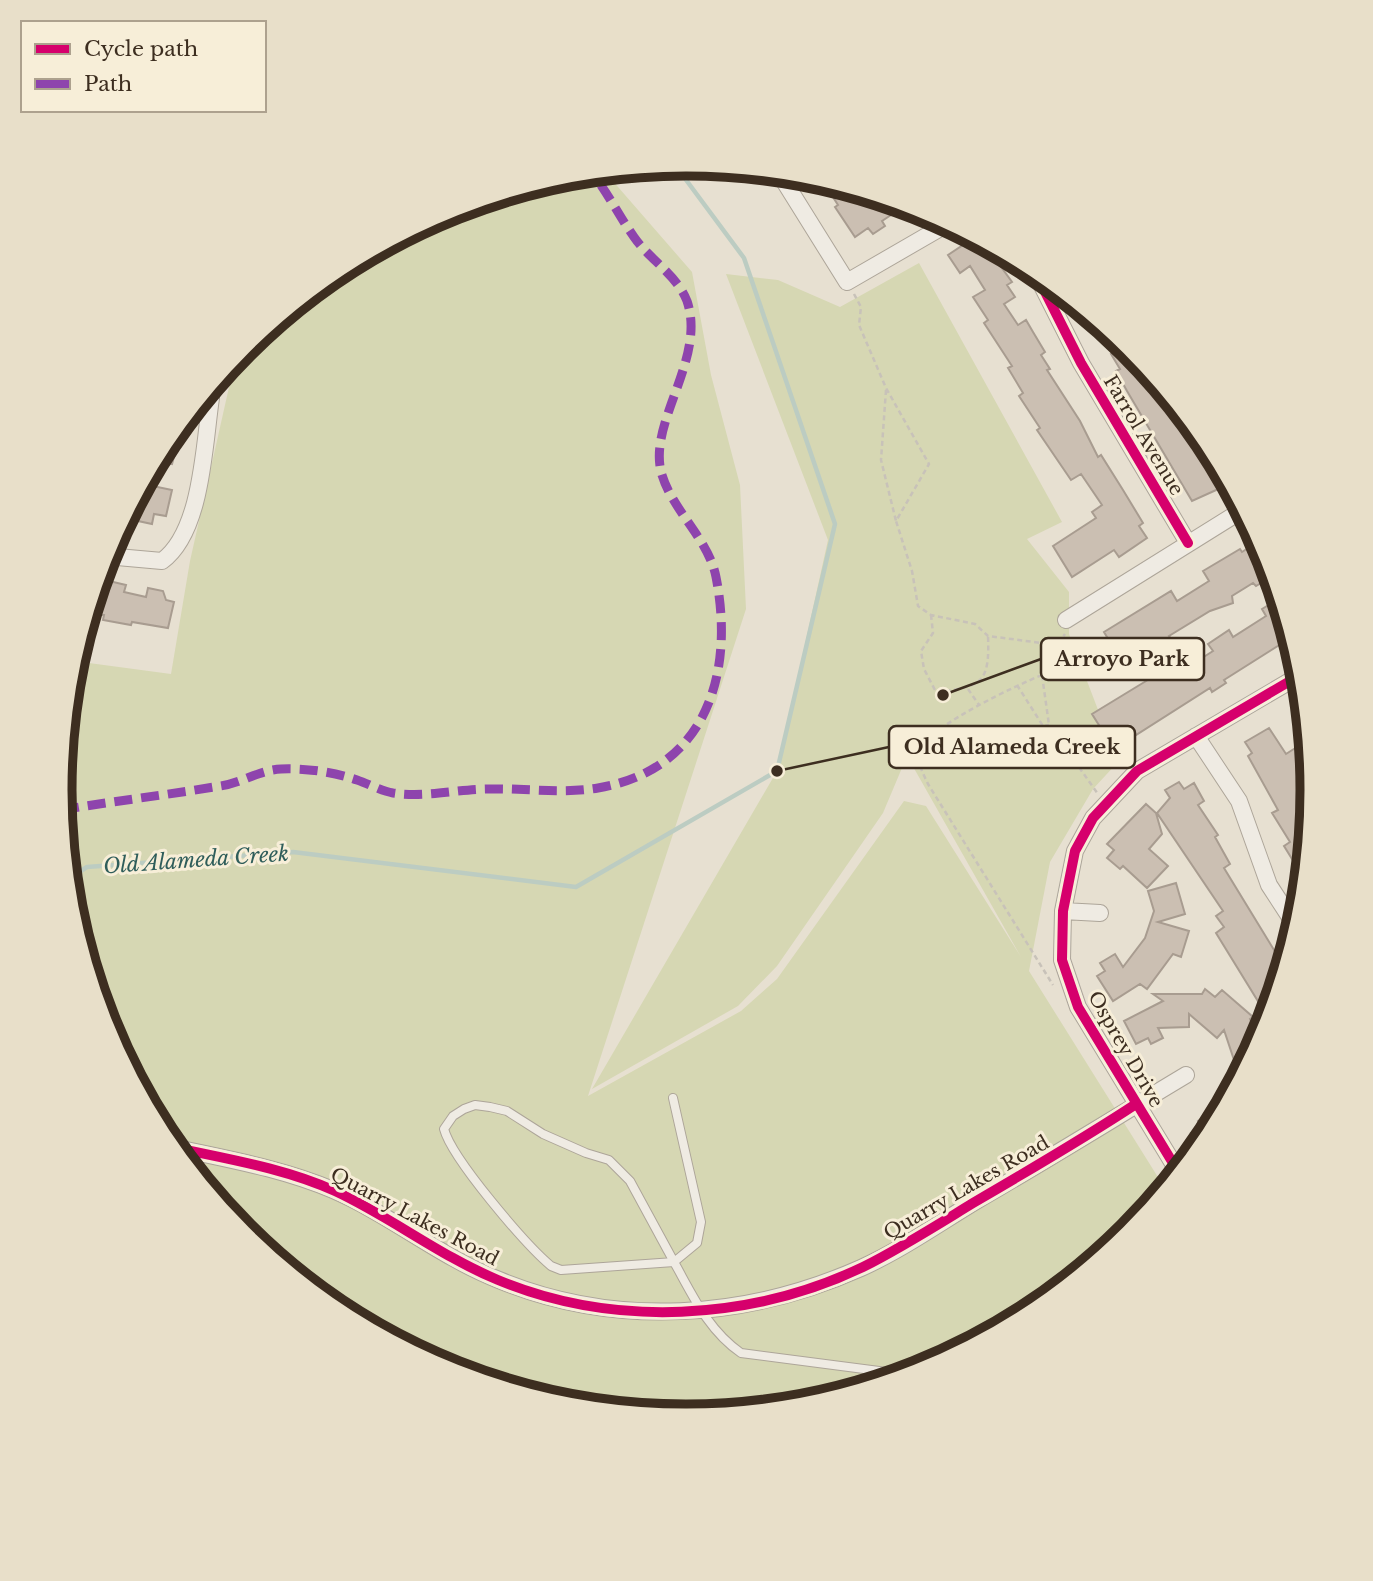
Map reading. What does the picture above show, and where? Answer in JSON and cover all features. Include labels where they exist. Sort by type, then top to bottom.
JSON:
[{"type":"street","points":[[786,184],[848,282],[937,230]]},
{"type":"street","name":"Farrol Avenue","points":[[1045,291],[1081,363],[1188,543]]},
{"type":"street","points":[[118,557],[162,561],[175,552],[185,533],[199,483],[206,407]]},
{"type":"street","points":[[1066,626],[1235,514]]},
{"type":"street","name":"Osprey Drive","points":[[1174,1164],[1078,1007],[1062,960],[1063,911],[1075,851],[1093,818],[1137,771],[1291,681]]},
{"type":"street","points":[[1196,736],[1239,801],[1269,885],[1288,914]]},
{"type":"street","points":[[1063,911],[1100,913]]},
{"type":"street","name":"Quarry Lakes Road","points":[[189,1151],[268,1168],[333,1190],[471,1269],[530,1291],[560,1300],[629,1311],[700,1311],[782,1297],[863,1267],[1186,1075]]},
{"type":"lane","points":[[673,1098],[701,1222],[697,1243],[674,1262],[561,1270],[551,1266],[463,1162],[447,1139],[444,1129],[453,1116],[464,1109],[475,1105],[490,1107],[507,1111],[543,1134],[609,1160],[630,1181],[674,1262],[700,1311],[725,1342],[741,1353],[887,1372]]},
{"type":"path","points":[[848,282],[861,307],[859,325],[886,388],[929,464],[896,521]]},
{"type":"path","points":[[886,388],[881,460],[896,521],[912,570],[918,606],[931,615],[975,624],[988,636],[1057,645]]},
{"type":"path","points":[[931,615],[933,633],[921,650],[923,669],[936,692],[968,689],[983,680],[989,664],[988,636]]},
{"type":"path","points":[[1066,626],[1042,675],[1049,724],[1106,803]]},
{"type":"path","points":[[1042,675],[979,705],[928,739],[920,749],[919,765],[928,784],[1053,985]]},
{"type":"path","points":[[1017,685],[1043,726],[1049,724]]},
{"type":"path","points":[[968,689],[979,705]]},
{"type":"green space","points":[[612,180],[692,272],[711,375],[740,485],[746,609],[588,1096],[741,1011],[777,979],[904,801],[926,806],[1021,957],[907,756],[883,813],[777,966],[738,1006],[592,1089],[777,771],[828,540],[726,274],[778,280],[840,307],[919,263],[1062,522],[1027,539],[1069,592],[1069,634],[1118,762],[1093,789],[1050,862],[1029,971],[1161,1182],[1092,1253],[1028,1302],[994,1323],[958,1342],[884,1373],[846,1384],[767,1400],[727,1404],[646,1404],[606,1400],[527,1384],[489,1373],[415,1342],[345,1302],[281,1253],[252,1225],[224,1196],[175,1132],[154,1098],[119,1026],[104,988],[84,910],[73,831],[72,790],[77,710],[86,663],[171,674],[190,561],[231,378],[281,328],[345,279],[415,239],[489,208],[567,188]]},
{"type":"building","points":[[831,194],[895,212],[882,221],[885,226],[873,234],[868,228],[855,237],[835,207],[838,205]]},
{"type":"building","points":[[966,243],[995,259],[1012,282],[1007,285],[1015,297],[1004,304],[1018,325],[1026,320],[1045,352],[1041,355],[1050,369],[1047,370],[1080,421],[1098,457],[1101,455],[1143,523],[1139,526],[1147,538],[1119,557],[1114,550],[1072,577],[1053,546],[1096,518],[1092,512],[1102,505],[1081,474],[1071,480],[1037,430],[1040,428],[1019,396],[1023,393],[1008,368],[1012,366],[984,323],[988,320],[973,297],[985,290],[970,266],[960,273],[948,255]]},
{"type":"building","points":[[1108,343],[1149,385],[1174,416],[1221,488],[1192,501],[1116,371],[1120,369],[1111,354],[1113,353]]},
{"type":"building","points":[[177,447],[172,464],[166,463]]},
{"type":"building","points":[[152,486],[172,490],[166,516],[154,514],[152,524],[134,520]]},
{"type":"building","points":[[1250,547],[1264,581],[1256,586],[1253,583],[1232,596],[1233,603],[1210,611],[1169,636],[1172,640],[1160,648],[1158,646],[1147,653],[1144,649],[1118,665],[1121,671],[1109,678],[1093,652],[1110,642],[1104,632],[1171,591],[1177,601],[1209,581],[1203,571],[1240,549],[1242,552]]},
{"type":"building","points":[[109,581],[126,585],[124,592],[146,597],[148,588],[163,591],[166,600],[174,602],[168,628],[103,620],[104,615],[98,615]]},
{"type":"building","points":[[1272,603],[1283,643],[1224,680],[1226,683],[1212,692],[1210,688],[1114,749],[1092,714],[1174,664],[1180,672],[1213,651],[1208,644],[1229,630],[1233,637],[1266,616],[1262,609]]},
{"type":"building","points":[[1269,728],[1286,754],[1300,745],[1300,831],[1296,866],[1284,846],[1290,842],[1272,813],[1278,810],[1248,756],[1252,753],[1245,742]]},
{"type":"building","points":[[1179,782],[1184,789],[1194,783],[1204,801],[1198,805],[1218,835],[1215,837],[1230,864],[1224,868],[1278,957],[1262,1007],[1216,933],[1224,927],[1216,916],[1223,911],[1157,813],[1170,798],[1165,790]]},
{"type":"building","points":[[1146,804],[1156,813],[1162,834],[1149,849],[1168,866],[1147,888],[1123,866],[1120,869],[1107,858],[1114,850],[1107,844]]},
{"type":"building","points":[[1176,883],[1185,914],[1158,922],[1189,931],[1181,957],[1173,954],[1147,989],[1140,984],[1113,1001],[1097,976],[1105,971],[1100,963],[1115,954],[1123,967],[1145,938],[1154,911],[1148,891]]},
{"type":"building","points":[[1205,989],[1215,997],[1222,990],[1253,1017],[1250,1019],[1253,1028],[1236,1066],[1224,1030],[1217,1038],[1189,1014],[1189,1027],[1158,1028],[1163,1038],[1151,1044],[1148,1038],[1136,1044],[1124,1021],[1163,1001],[1153,994],[1202,994]]},
{"type":"building","points":[[1210,1113],[1194,1137],[1191,1133],[1201,1126],[1198,1121]]},
{"type":"waterway","name":"Old Alameda Creek","points":[[77,873],[87,867],[293,852],[576,887],[777,771],[835,524],[744,258],[683,176]]},
{"type":"marked path","points":[[72,808],[220,786],[281,769],[329,773],[388,792],[405,794],[489,789],[584,790],[635,778],[665,761],[688,739],[705,712],[715,682],[721,648],[721,613],[712,563],[667,488],[659,455],[668,413],[684,368],[691,323],[687,301],[677,283],[634,237],[599,182]]},
{"type":"cycle path","points":[[1045,291],[1081,363],[1188,543]]},
{"type":"cycle path","points":[[1174,1165],[1078,1007],[1062,960],[1063,911],[1075,851],[1093,818],[1137,771],[1291,681]]},
{"type":"cycle path","points":[[189,1151],[255,1165],[316,1183],[356,1201],[477,1270],[542,1295],[588,1306],[682,1312],[728,1308],[775,1299],[820,1285],[863,1267],[1055,1155],[1136,1104]]},
{"type":"place","name":"Arroyo Park","points":[[943,695]]},
{"type":"place","name":"Old Alameda Creek","points":[[777,771]]}]
